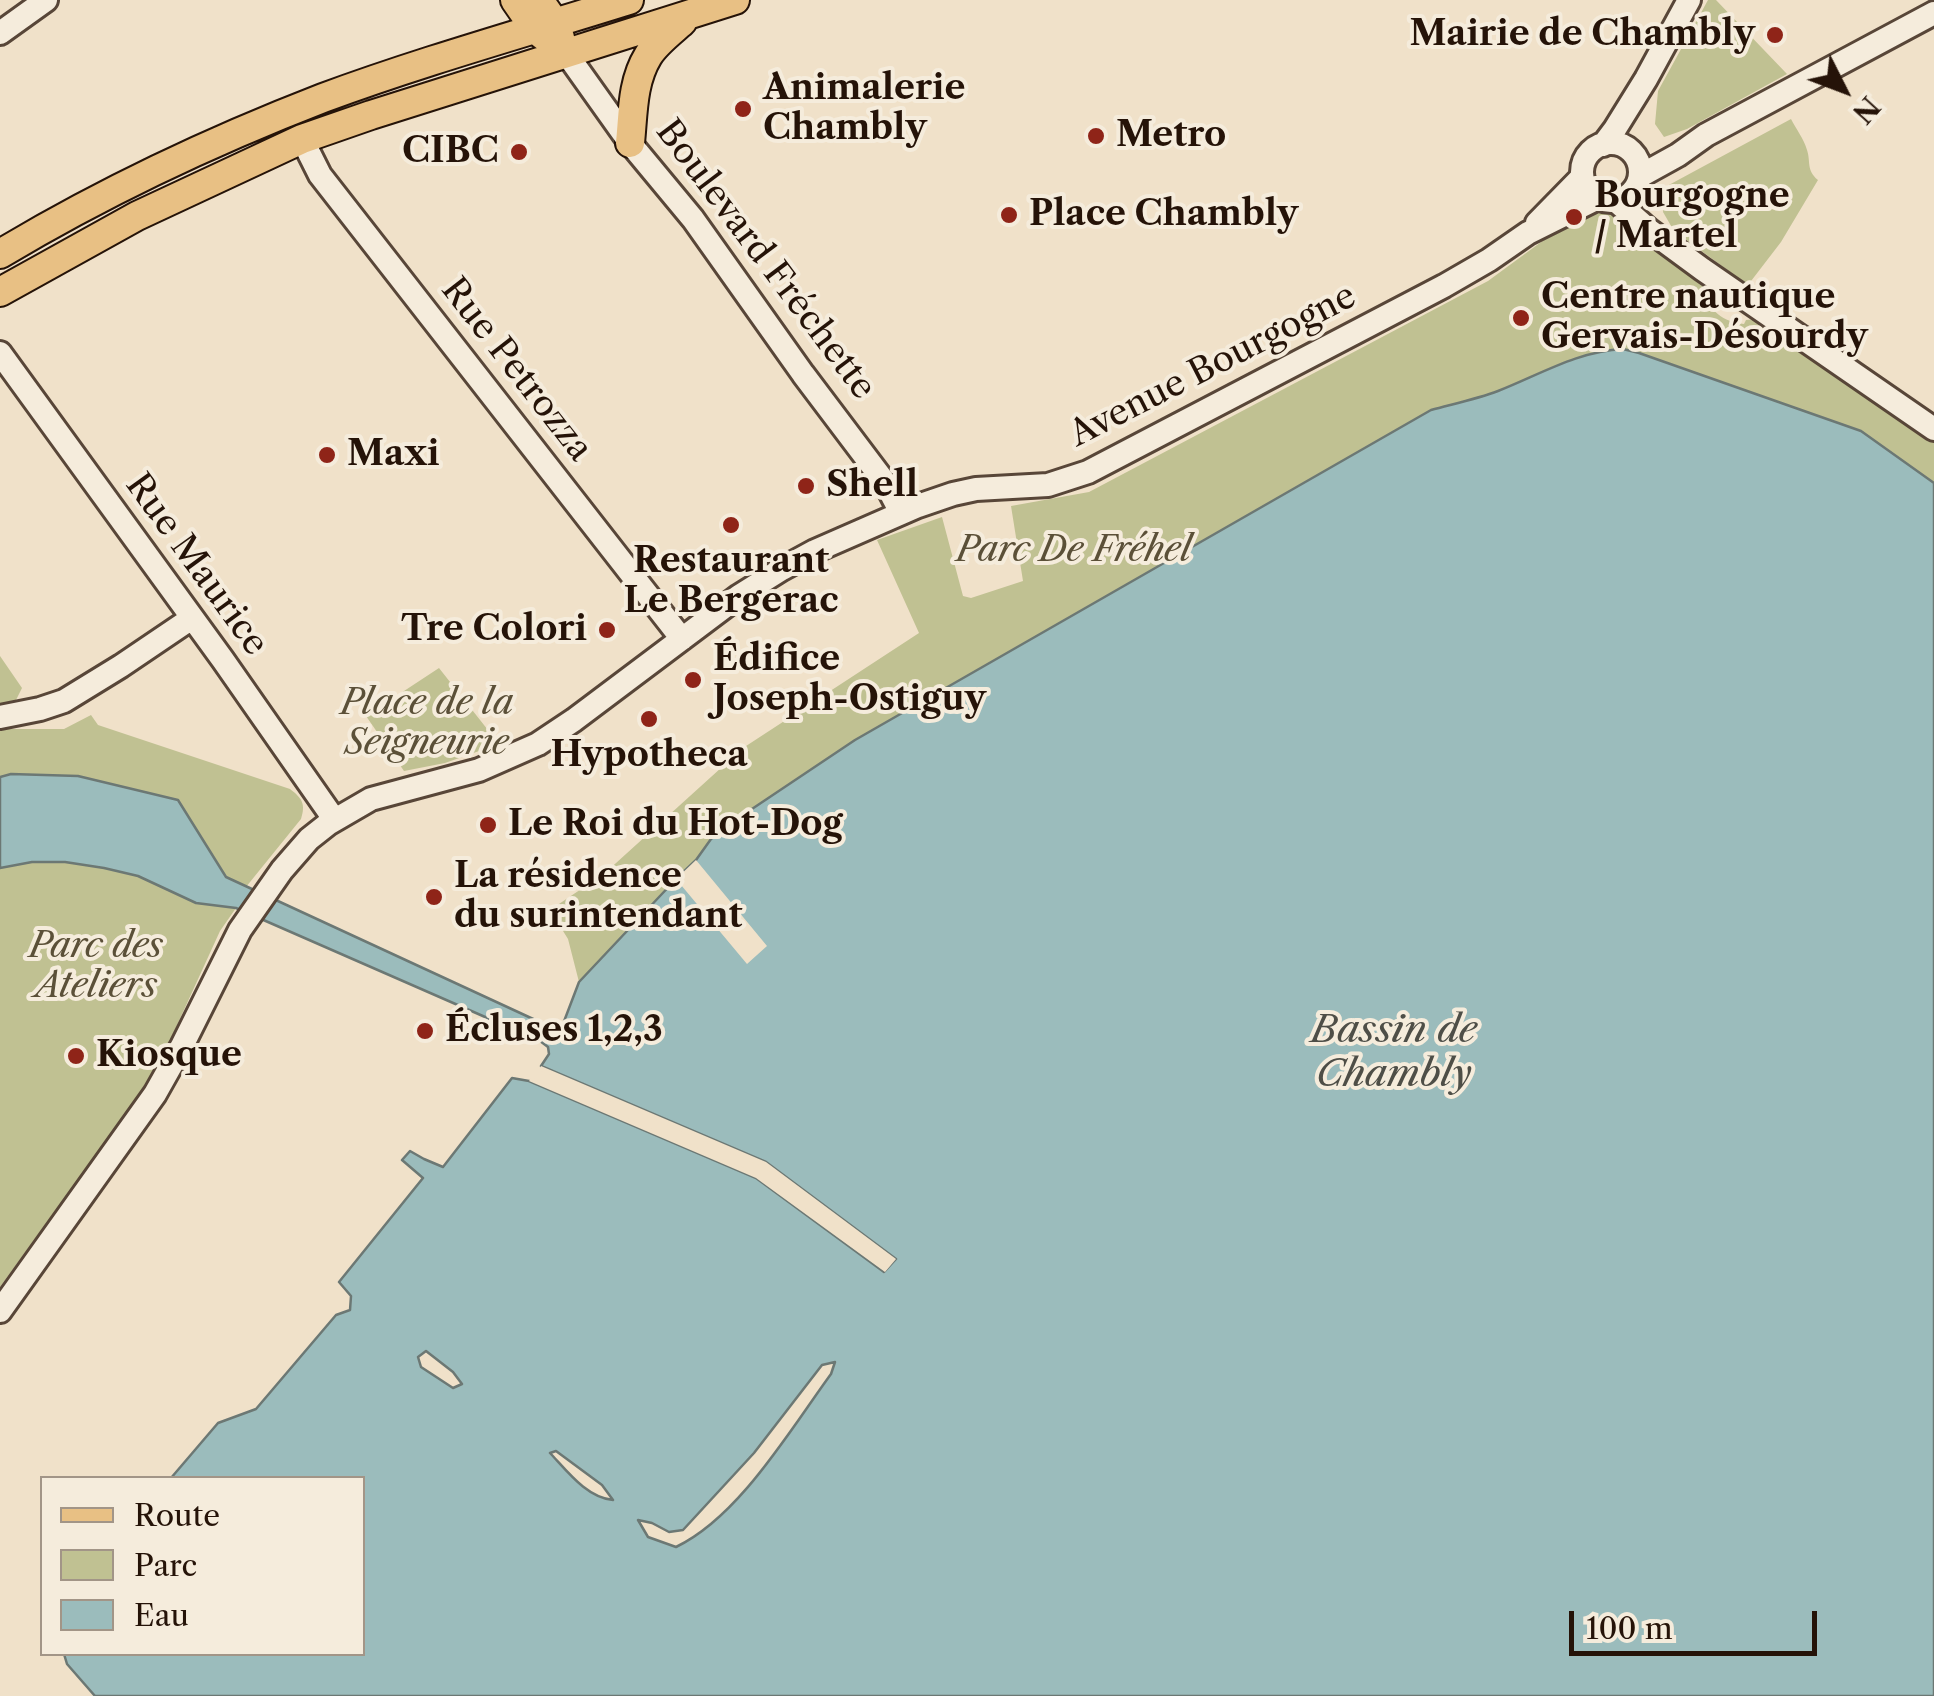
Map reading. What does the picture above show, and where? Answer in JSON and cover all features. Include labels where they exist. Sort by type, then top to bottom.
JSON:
[{"type":"main road","name":"Boulevard Fréchette","points":[[515,0],[543,17],[566,54]]},
{"type":"main road","points":[[0,254],[126,186],[255,126],[543,17],[628,0]]},
{"type":"main road","points":[[0,292],[126,222],[302,140],[735,0]]},
{"type":"main road","points":[[630,143],[640,72],[649,55],[689,15]]},
{"type":"street","points":[[0,32],[46,0]]},
{"type":"street","points":[[1689,0],[1616,129],[1587,157],[1582,176],[1586,187],[1934,429]]},
{"type":"street","points":[[1607,200],[1629,195],[1639,180],[1706,136],[1934,14]]},
{"type":"street","name":"Boulevard Fréchette","points":[[566,54],[886,484],[901,513]]},
{"type":"street","points":[[1646,79],[1631,151],[1638,162],[1639,180],[1672,246]]},
{"type":"street","points":[[1603,144],[1616,144],[1631,151],[1706,136]]},
{"type":"street","name":"Rue Petrozza","points":[[302,140],[320,175],[682,639]]},
{"type":"street","name":"Avenue Bourgogne","points":[[1528,233],[1582,176]]},
{"type":"street","name":"Avenue Bourgogne","points":[[0,1311],[160,1085],[240,930],[282,870],[309,839],[334,819],[372,799],[480,770],[538,744],[782,568],[901,513],[953,494],[1048,484],[1088,472],[1462,276],[1528,233],[1607,200]]},
{"type":"street","name":"Rue Maurice","points":[[0,353],[334,819]]},
{"type":"street","points":[[0,717],[64,701],[192,618]]},
{"type":"green space","points":[[1708,0],[1716,0],[1787,74],[1687,129],[1664,137],[1655,124],[1658,91]]},
{"type":"green space","points":[[1791,119],[1818,180],[1781,242],[1748,285],[1674,231],[1663,212],[1667,186]]},
{"type":"green space","name":"Parc De Fréhel","points":[[1598,211],[1629,224],[1704,283],[1706,288],[1702,291],[1718,314],[1744,324],[1756,319],[1934,442],[1934,483],[1861,431],[1640,353],[1588,355],[1497,391],[1431,410],[855,740],[728,825],[579,982],[568,939],[550,910],[605,873],[743,748],[919,633],[877,540],[942,517],[963,596],[971,598],[1023,581],[1011,506],[1089,492],[1488,281],[1567,223]]},
{"type":"green space","points":[[0,656],[22,688],[14,704],[0,707]]},
{"type":"green space","name":"Place de la Seigneurie","points":[[439,668],[499,744],[445,763],[404,771],[366,716]]},
{"type":"green space","points":[[91,715],[98,725],[290,789],[302,802],[301,819],[246,887],[226,877],[178,800],[11,774],[0,777],[0,729],[64,729]]},
{"type":"green space","name":"Parc des Ateliers","points":[[32,862],[104,868],[138,876],[196,903],[236,908],[220,931],[162,1058],[139,1095],[0,1287],[0,868]]},
{"type":"water","name":"Bassin de Chambly","points":[[1623,349],[1639,353],[1861,431],[1934,483],[1934,1696],[95,1696],[65,1656],[365,1656],[365,1476],[173,1476],[218,1423],[256,1409],[336,1315],[350,1310],[351,1296],[339,1282],[423,1178],[402,1160],[410,1151],[443,1167],[512,1078],[529,1081],[756,1178],[884,1272],[896,1259],[766,1162],[541,1066],[549,1054],[548,1047],[540,1041],[236,908],[196,903],[138,876],[104,868],[32,862],[0,868],[0,777],[78,776],[178,800],[226,877],[554,1027],[563,1024],[579,982],[696,860],[711,839],[855,740],[1431,410],[1490,394],[1574,359]],"holes":[[[426,1351],[462,1384],[453,1388],[421,1367],[418,1357]],[[835,1362],[831,1374],[781,1445],[721,1515],[676,1547],[648,1537],[638,1520],[669,1532],[683,1530],[754,1453],[822,1365]],[[556,1451],[602,1485],[613,1500],[586,1489],[550,1453]]]},
{"type":"pier","points":[[696,860],[767,946],[747,964],[676,879]]},
{"type":"pier","points":[[541,1066],[766,1162],[896,1259],[885,1272],[756,1178],[529,1081],[532,1077],[758,1174],[884,1266],[889,1259],[763,1167],[539,1070]]},
{"type":"place","name":"Mairie de Chambly","points":[[1775,35]]},
{"type":"place","name":"Animalerie Chambly","points":[[743,109]]},
{"type":"place","name":"Metro","points":[[1096,136]]},
{"type":"place","name":"CIBC","points":[[519,152]]},
{"type":"place","name":"Place Chambly","points":[[1009,215]]},
{"type":"place","name":"Bourgogne / Martel","points":[[1574,217]]},
{"type":"place","name":"Centre nautique Gervais-Désourdy","points":[[1521,318]]},
{"type":"place","name":"Maxi","points":[[327,455]]},
{"type":"place","name":"Shell","points":[[806,486]]},
{"type":"place","name":"Restaurant Le Bergerac","points":[[731,525]]},
{"type":"place","name":"Tre Colori","points":[[607,630]]},
{"type":"place","name":"Édifice Joseph-Ostiguy","points":[[693,680]]},
{"type":"place","name":"Hypotheca","points":[[649,719]]},
{"type":"place","name":"Le Roi du Hot-Dog","points":[[488,825]]},
{"type":"place","name":"La résidence du surintendant","points":[[434,897]]},
{"type":"place","name":"Écluses 1,2,3","points":[[425,1031]]},
{"type":"place","name":"Kiosque","points":[[76,1056]]}]
